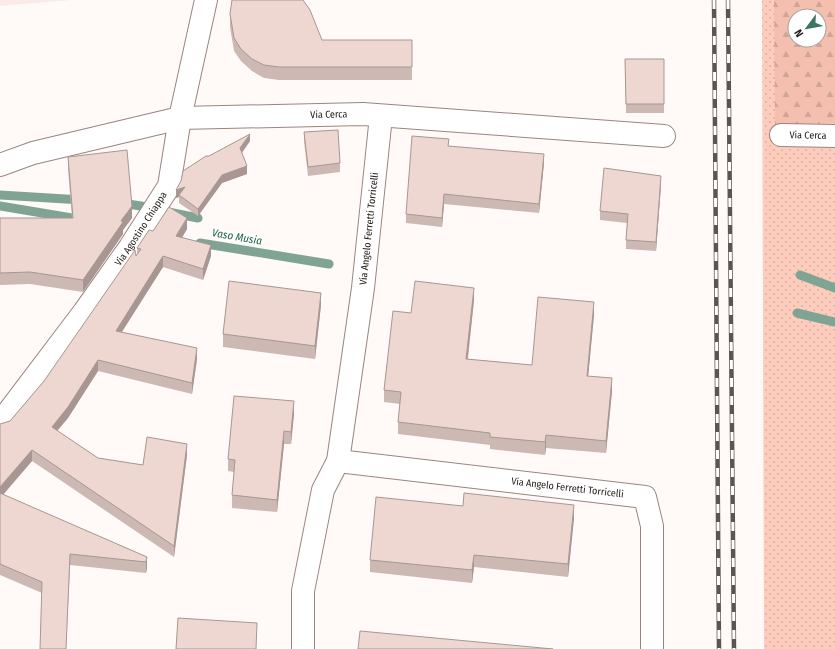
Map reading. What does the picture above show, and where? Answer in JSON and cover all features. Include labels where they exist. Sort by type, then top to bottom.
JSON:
[{"type":"street","name":"Via Agostino Chiappa","points":[[0,423],[84,312],[130,247],[169,186],[180,118],[206,0]]},
{"type":"street","name":"Via Cerca","points":[[0,165],[33,153],[180,118],[363,114],[664,136]]},
{"type":"street","name":"Via Angelo Ferretti Torricelli","points":[[303,649],[302,591],[323,490],[338,461],[363,288],[381,116]]},
{"type":"street","name":"Via Cerca","points":[[781,135],[835,136]]},
{"type":"street","name":"Via Angelo Ferretti Torricelli","points":[[338,461],[645,497],[652,526],[652,649]]},
{"type":"shaded area","points":[[0,0],[72,0],[0,6]]},
{"type":"shaded area","points":[[762,0],[835,0],[835,649],[764,649]]},
{"type":"green space","points":[[774,0],[835,0],[835,123],[775,125]]},
{"type":"building","points":[[232,0],[303,0],[310,10],[322,40],[412,40],[412,67],[279,67],[264,65],[252,59],[241,49],[234,38],[230,14]]},
{"type":"building","points":[[625,59],[664,59],[664,104],[626,104]]},
{"type":"building","points":[[338,130],[340,163],[308,167],[304,132]]},
{"type":"building","points":[[250,134],[240,148],[247,166],[222,175],[198,209],[179,195],[185,187],[176,190],[181,181],[183,171],[206,156],[209,156]]},
{"type":"building","points":[[412,136],[449,139],[448,146],[544,154],[539,204],[444,194],[442,218],[406,214]]},
{"type":"building","points":[[127,150],[132,206],[121,221],[123,222],[83,280],[30,272],[0,273],[0,218],[73,218],[68,157]]},
{"type":"building","points":[[604,168],[661,176],[656,242],[626,240],[628,214],[600,211]]},
{"type":"building","points":[[169,207],[187,218],[176,236],[211,245],[203,269],[163,256],[116,331],[197,348],[192,383],[98,360],[68,407],[52,427],[98,458],[143,465],[147,437],[187,444],[174,546],[32,450],[0,487],[0,424],[10,421],[44,381],[135,250],[136,256],[141,249],[137,248],[149,230],[153,231]]},
{"type":"building","points":[[229,281],[321,293],[315,346],[223,334]]},
{"type":"building","points":[[415,281],[474,288],[466,359],[532,365],[538,297],[594,302],[587,376],[612,378],[606,441],[546,435],[545,442],[490,437],[490,433],[398,422],[401,392],[384,390],[393,311],[411,313]]},
{"type":"building","points":[[234,396],[294,401],[291,432],[284,431],[277,500],[232,495],[235,460],[228,459]]},
{"type":"building","points":[[0,493],[147,557],[146,562],[70,554],[66,649],[40,649],[42,582],[0,564]]},
{"type":"building","points":[[464,493],[574,505],[568,564],[474,555],[472,570],[370,560],[376,497],[463,506]]},
{"type":"building","points":[[178,618],[257,623],[256,649],[176,649]]},
{"type":"building","points":[[360,631],[553,649],[358,649]]},
{"type":"waterway","name":"Vaso Musia","points":[[0,195],[82,200]]},
{"type":"waterway","name":"Vaso Musia","points":[[121,203],[154,208]]},
{"type":"waterway","name":"Vaso Musia","points":[[0,206],[84,220]]},
{"type":"waterway","name":"Vaso Musia","points":[[168,212],[198,218]]},
{"type":"waterway","name":"Vaso Musia","points":[[200,243],[329,264]]},
{"type":"waterway","name":"Vaso Musia","points":[[800,275],[835,288]]},
{"type":"waterway","name":"Vaso Musia","points":[[797,313],[835,322]]},
{"type":"railway","points":[[714,0],[719,649]]},
{"type":"railway","points":[[728,0],[734,649]]}]
